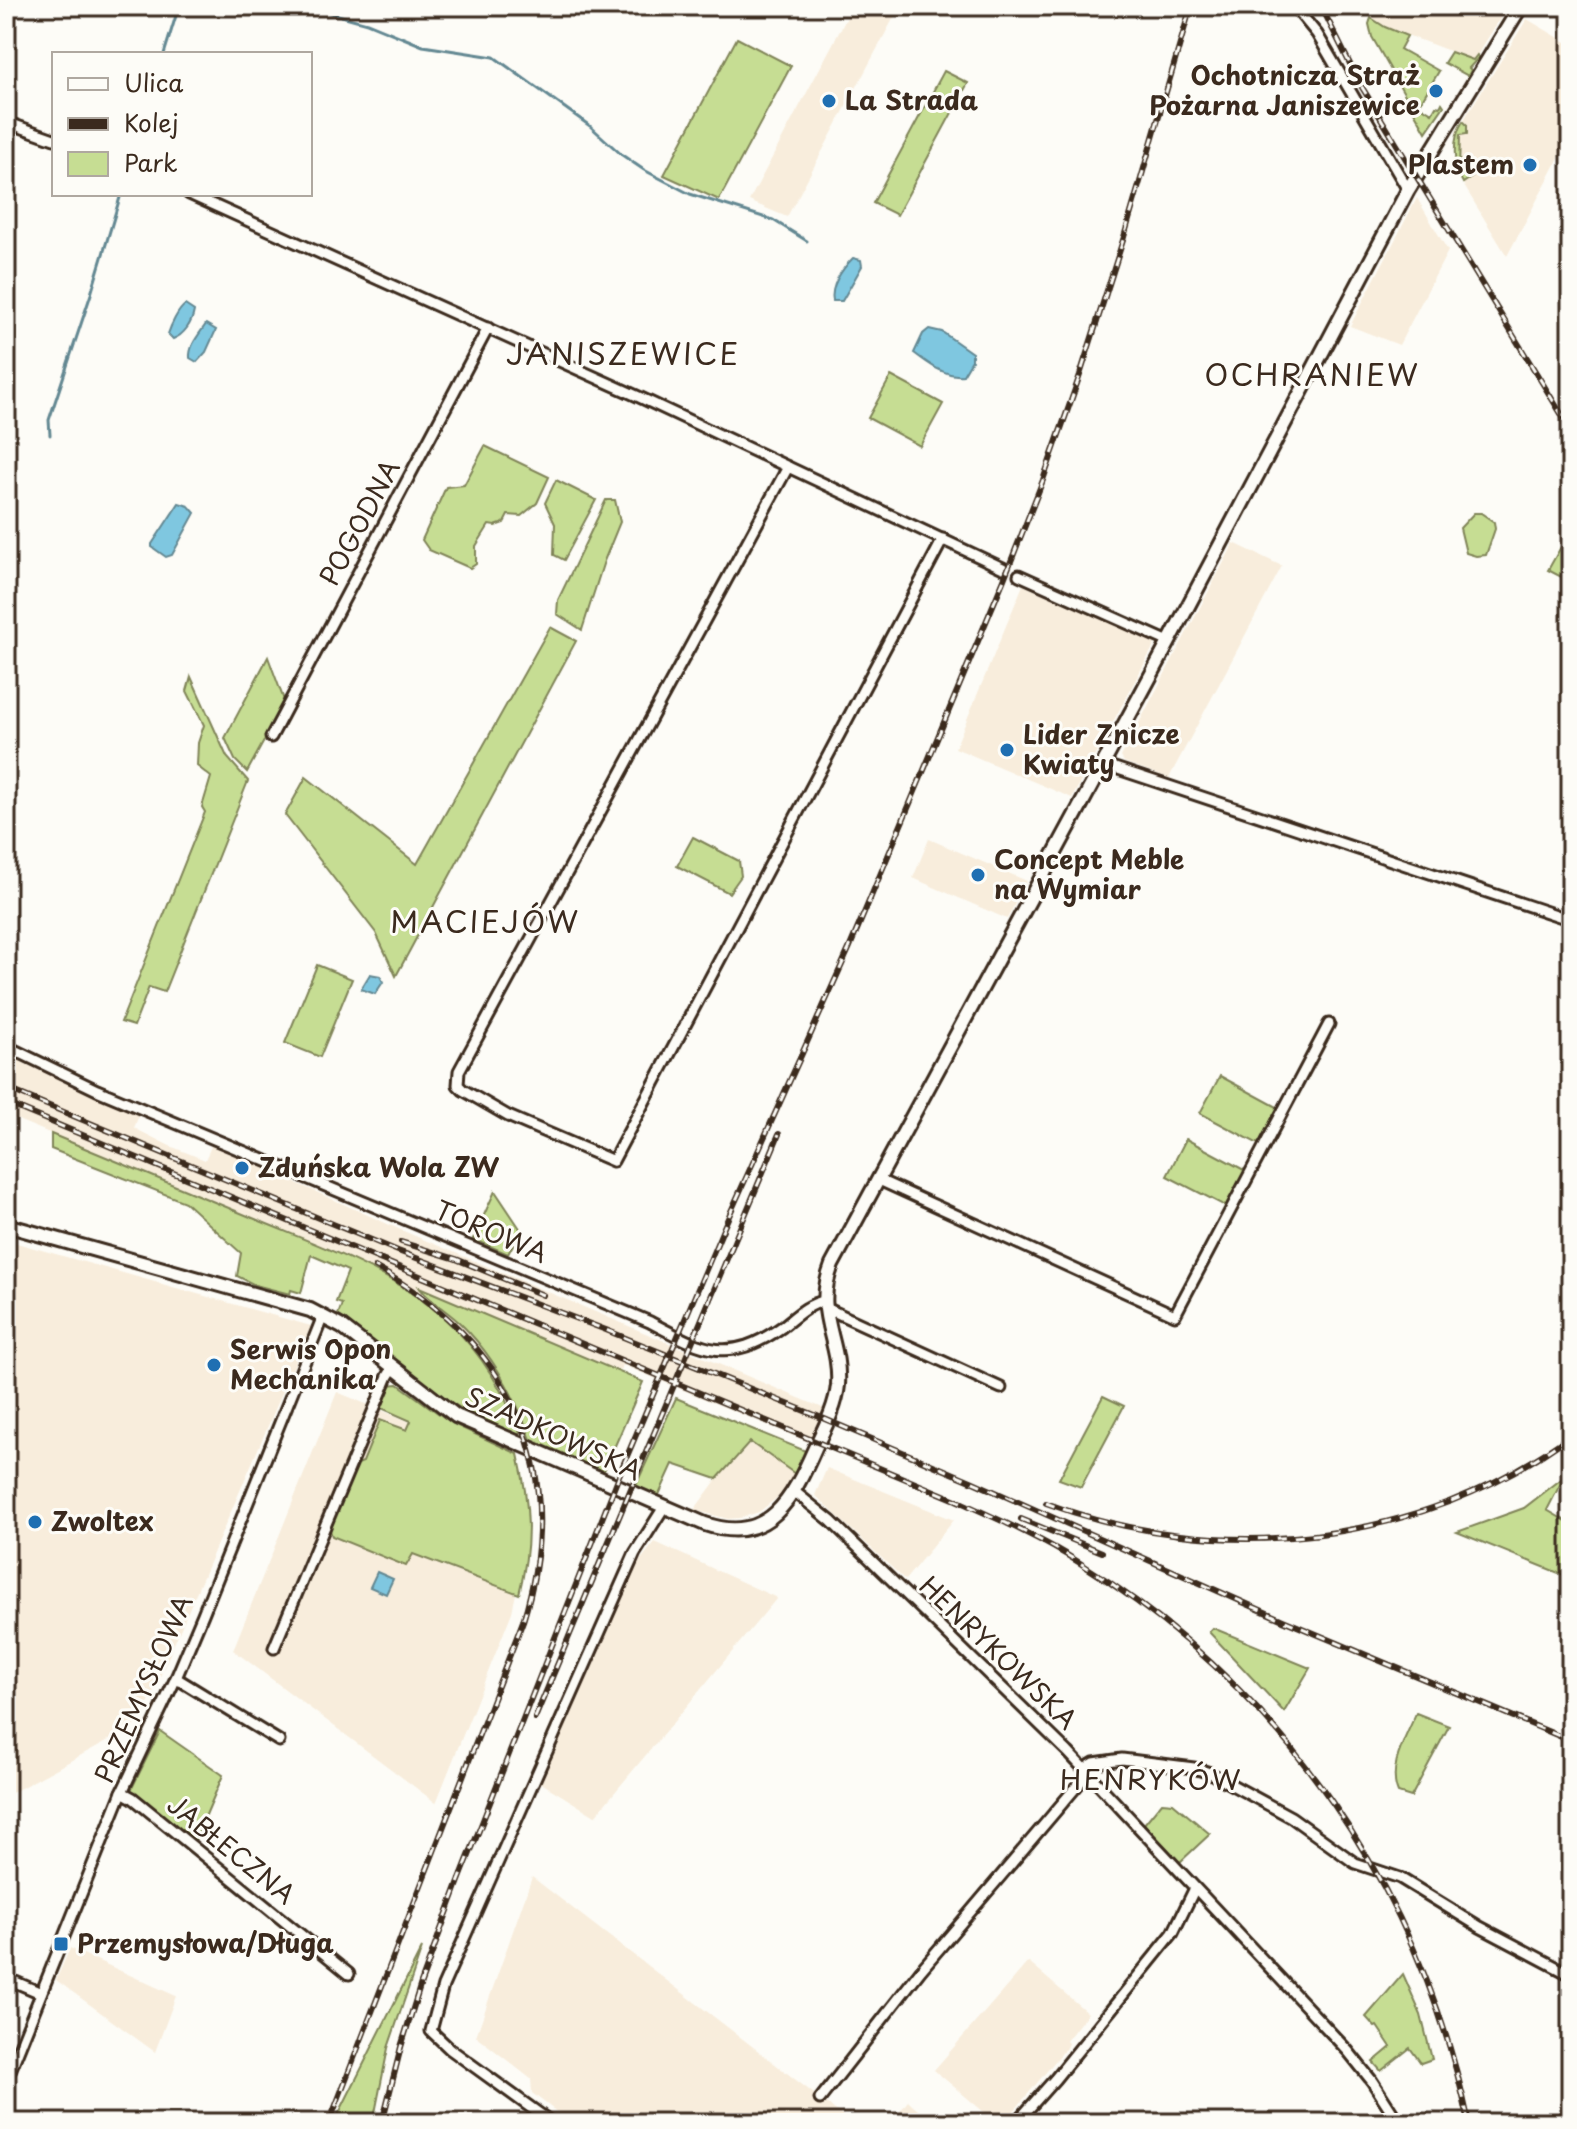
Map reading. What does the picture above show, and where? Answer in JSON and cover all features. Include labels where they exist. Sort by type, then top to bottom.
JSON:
[{"type":"street","points":[[1294,6],[1317,34],[1408,190]]},
{"type":"street","name":"SZADKOWSKA","points":[[6,1225],[323,1316],[456,1416],[719,1529],[744,1529],[775,1515],[795,1492],[837,1394],[837,1362],[824,1304],[825,1286],[832,1265],[1169,642],[1408,190],[1521,6]]},
{"type":"street","points":[[6,122],[52,138]]},
{"type":"street","points":[[193,196],[488,328],[1003,568]]},
{"type":"street","name":"POGODNA","points":[[271,737],[488,328]]},
{"type":"street","points":[[788,467],[459,1071],[458,1085],[463,1090],[508,1116],[613,1161],[943,539]]},
{"type":"street","points":[[1019,575],[1169,642]]},
{"type":"street","points":[[1103,764],[1571,920]]},
{"type":"street","points":[[879,1180],[1175,1315],[1329,1024]]},
{"type":"street","name":"TOROWA","points":[[6,1046],[97,1090],[650,1322],[699,1346],[724,1351],[747,1347],[765,1339],[814,1304],[824,1304]]},
{"type":"street","points":[[824,1304],[1001,1388]]},
{"type":"street","name":"PRZEMYSŁOWA","points":[[6,2081],[122,1792],[176,1678],[323,1316]]},
{"type":"street","points":[[274,1648],[393,1368]]},
{"type":"street","name":"HENRYKOWSKA","points":[[795,1492],[831,1521],[1086,1771],[1348,2051],[1399,2123]]},
{"type":"street","points":[[552,2123],[450,2049],[431,2031],[443,1986],[635,1553],[664,1507]]},
{"type":"street","points":[[176,1678],[279,1741]]},
{"type":"street","points":[[820,2099],[921,1970],[1094,1763],[1122,1759],[1194,1768],[1210,1773],[1291,1817],[1355,1863],[1400,1878],[1480,1927],[1571,1975]]},
{"type":"street","name":"JABŁECZNA","points":[[122,1792],[349,1974]]},
{"type":"street","points":[[1016,2123],[1173,1933],[1195,1888]]},
{"type":"street","points":[[6,1978],[41,1993]]},
{"type":"shaded area","points":[[853,6],[900,6],[787,217],[749,201]]},
{"type":"shaded area","points":[[1367,6],[1508,6],[1474,60],[1385,27],[1371,18]]},
{"type":"shaded area","points":[[1527,19],[1571,45],[1571,136],[1507,256],[1455,171],[1456,132]]},
{"type":"shaded area","points":[[1417,198],[1448,251],[1399,345],[1350,326]]},
{"type":"shaded area","points":[[1234,543],[1282,566],[1169,778],[1124,762],[1121,757]]},
{"type":"shaded area","points":[[1023,585],[1156,642],[1072,798],[955,748]]},
{"type":"shaded area","points":[[929,839],[1027,881],[1007,919],[913,878]]},
{"type":"shaded area","points":[[6,1055],[139,1115],[134,1128],[170,1146],[205,1160],[213,1142],[273,1167],[272,1172],[401,1230],[825,1409],[811,1443],[623,1365],[620,1371],[436,1302],[464,1327],[497,1367],[513,1395],[532,1442],[522,1438],[498,1385],[481,1358],[431,1307],[397,1284],[333,1251],[6,1115]]},
{"type":"shaded area","points":[[6,1240],[311,1326],[140,1723],[6,1796]]},
{"type":"shaded area","points":[[337,1392],[519,1467],[522,1566],[512,1612],[436,1803],[233,1650]]},
{"type":"shaded area","points":[[750,1442],[798,1476],[788,1489],[759,1512],[740,1518],[728,1519],[694,1510],[717,1479]]},
{"type":"shaded area","points":[[827,1468],[954,1520],[905,1580],[815,1495]]},
{"type":"shaded area","points":[[655,1542],[777,1598],[595,1816],[538,1781],[631,1572]]},
{"type":"shaded area","points":[[532,1877],[852,2123],[571,2123],[532,2093],[531,2079],[476,2036]]},
{"type":"shaded area","points":[[70,1948],[176,1996],[155,2052],[56,1980]]},
{"type":"shaded area","points":[[1028,1962],[1088,2013],[1066,2041],[1066,2048],[1004,2123],[997,2123],[934,2070]]},
{"type":"shaded area","points":[[908,2101],[912,2105],[934,2123],[891,2123]]},
{"type":"green space","points":[[1371,18],[1407,36],[1400,49],[1439,71],[1419,105],[1432,113],[1436,106],[1440,107],[1442,103],[1444,106],[1426,132],[1372,37]]},
{"type":"green space","points":[[737,38],[791,66],[719,200],[664,175]]},
{"type":"green space","points":[[1451,52],[1473,60],[1477,55],[1479,57],[1469,68],[1468,76],[1444,63]]},
{"type":"green space","points":[[944,71],[968,83],[897,215],[873,203]]},
{"type":"green space","points":[[1463,121],[1467,125],[1467,134],[1460,135],[1459,170],[1481,171],[1463,183],[1457,168],[1455,152]]},
{"type":"green space","points":[[891,376],[943,404],[920,446],[868,418]]},
{"type":"green space","points":[[485,446],[549,477],[537,503],[521,516],[508,515],[504,523],[489,525],[476,546],[476,564],[470,568],[429,550],[422,540],[446,487],[464,485]]},
{"type":"green space","points":[[556,480],[596,500],[564,560],[554,555],[555,524],[545,503]]},
{"type":"green space","points":[[606,500],[615,500],[620,522],[582,630],[557,614],[558,600]]},
{"type":"green space","points":[[1474,513],[1481,513],[1494,522],[1495,529],[1486,555],[1466,553],[1460,528]]},
{"type":"green space","points":[[1571,529],[1571,577],[1569,581],[1548,570]]},
{"type":"green space","points":[[550,627],[576,641],[396,976],[376,933],[285,815],[306,777],[417,864]]},
{"type":"green space","points":[[268,657],[285,703],[247,772],[235,760],[225,738]]},
{"type":"green space","points":[[191,677],[227,757],[248,781],[164,992],[149,987],[134,1026],[121,1022],[205,812],[202,807],[211,777],[197,766],[198,743],[204,725],[187,691]]},
{"type":"green space","points":[[693,837],[739,861],[741,876],[729,893],[677,866]]},
{"type":"green space","points":[[317,965],[352,979],[320,1057],[285,1043]]},
{"type":"green space","points":[[1220,1076],[1279,1108],[1260,1145],[1200,1113]]},
{"type":"green space","points":[[51,1134],[334,1252],[405,1288],[447,1321],[472,1347],[500,1390],[522,1438],[484,1422],[444,1398],[338,1315],[342,1304],[336,1302],[348,1271],[311,1255],[301,1293],[291,1290],[290,1294],[255,1285],[237,1276],[241,1253],[185,1202],[51,1149]]},
{"type":"green space","points":[[1186,1139],[1246,1171],[1227,1207],[1167,1176]]},
{"type":"green space","points":[[495,1191],[521,1230],[508,1254],[473,1239]]},
{"type":"green space","points":[[419,1287],[643,1382],[603,1473],[532,1442],[511,1394],[484,1350],[461,1324]]},
{"type":"green space","points":[[398,1384],[453,1424],[518,1454],[528,1524],[519,1594],[413,1554],[406,1566],[332,1536],[330,1530],[353,1466],[363,1462],[380,1420],[407,1430],[411,1421],[379,1407],[388,1385]]},
{"type":"green space","points":[[1103,1396],[1124,1406],[1081,1487],[1059,1479]]},
{"type":"green space","points":[[676,1398],[808,1452],[798,1476],[750,1442],[717,1479],[673,1464],[658,1497],[635,1487]]},
{"type":"green space","points":[[1564,1477],[1547,1510],[1571,1524],[1571,1578],[1457,1532],[1524,1508]]},
{"type":"green space","points":[[1213,1628],[1310,1668],[1284,1712],[1209,1632]]},
{"type":"green space","points":[[1416,1713],[1449,1726],[1411,1797],[1398,1793],[1395,1773],[1399,1753]]},
{"type":"green space","points":[[160,1731],[223,1775],[194,1843],[131,1790]]},
{"type":"green space","points":[[1162,1802],[1173,1803],[1210,1834],[1180,1862],[1144,1824]]},
{"type":"green space","points":[[422,1948],[388,2048],[373,2123],[334,2123]]},
{"type":"green space","points":[[1403,1974],[1421,2015],[1432,2059],[1421,2063],[1410,2048],[1381,2071],[1373,2062],[1391,2047],[1377,2026],[1366,2017]]},
{"type":"water","points":[[853,258],[861,260],[862,266],[842,301],[833,301],[838,278]]},
{"type":"water","points":[[185,305],[194,311],[193,315],[184,332],[173,339],[168,334]]},
{"type":"water","points":[[206,324],[216,330],[206,352],[197,362],[190,358],[191,349]]},
{"type":"water","points":[[929,329],[942,332],[972,353],[972,360],[963,375],[943,372],[914,353],[923,334]]},
{"type":"water","points":[[179,503],[189,506],[195,513],[172,555],[166,557],[152,544]]},
{"type":"water","points":[[370,974],[380,976],[383,982],[375,994],[361,989]]},
{"type":"water","points":[[377,1572],[393,1579],[386,1594],[370,1587]]},
{"type":"waterway","points":[[165,52],[179,6]]},
{"type":"waterway","points":[[305,6],[367,23],[423,46],[494,57],[590,126],[644,170],[690,194],[773,220],[807,241]]},
{"type":"waterway","points":[[50,435],[49,420],[120,196]]},
{"type":"railway","points":[[382,2123],[421,1983],[622,1468],[724,1227],[849,949],[1043,480],[1124,237],[1191,6]]},
{"type":"railway","points":[[1321,6],[1360,84],[1571,430]]},
{"type":"railway","points":[[6,1088],[398,1251],[606,1330],[827,1420],[1283,1620],[1571,1741]]},
{"type":"railway","points":[[6,1103],[956,1500],[1065,1554],[1154,1614],[1220,1671],[1280,1734],[1333,1803],[1378,1876],[1416,1954],[1446,2037],[1469,2123]]},
{"type":"railway","points":[[535,1718],[779,1134]]},
{"type":"railway","points":[[401,1242],[456,1259],[543,1295]]},
{"type":"railway","points":[[329,2123],[523,1621],[536,1565],[539,1512],[533,1462],[518,1416],[494,1372],[463,1333],[423,1298],[375,1267]]},
{"type":"railway","points":[[1046,1503],[1112,1523],[1180,1535],[1249,1539],[1317,1535],[1385,1522],[1450,1501],[1512,1472],[1571,1435]]},
{"type":"railway","points":[[1021,1519],[1102,1552]]},
{"type":"place","name":"Ochotnicza Straż Pożarna Janiszewice","points":[[1436,91]]},
{"type":"place","name":"La Strada","points":[[829,101]]},
{"type":"place","name":"Plastem","points":[[1530,165]]},
{"type":"place","name":"Lider Znicze Kwiaty","points":[[1007,750]]},
{"type":"place","name":"Concept Meble na Wymiar","points":[[978,875]]},
{"type":"place","name":"Zduńska Wola ZW","points":[[242,1168]]},
{"type":"place","name":"Serwis Opon Mechanika","points":[[214,1365]]},
{"type":"place","name":"Zwoltex","points":[[35,1522]]},
{"type":"place","name":"Przemysłowa/Długa","points":[[61,1944]]},
{"type":"district","name":"JANISZEWICE","points":[[623,355]]},
{"type":"district","name":"OCHRANIEW","points":[[1312,376]]},
{"type":"district","name":"MACIEJÓW","points":[[485,923]]},
{"type":"district","name":"HENRYKÓW","points":[[1151,1780]]}]
